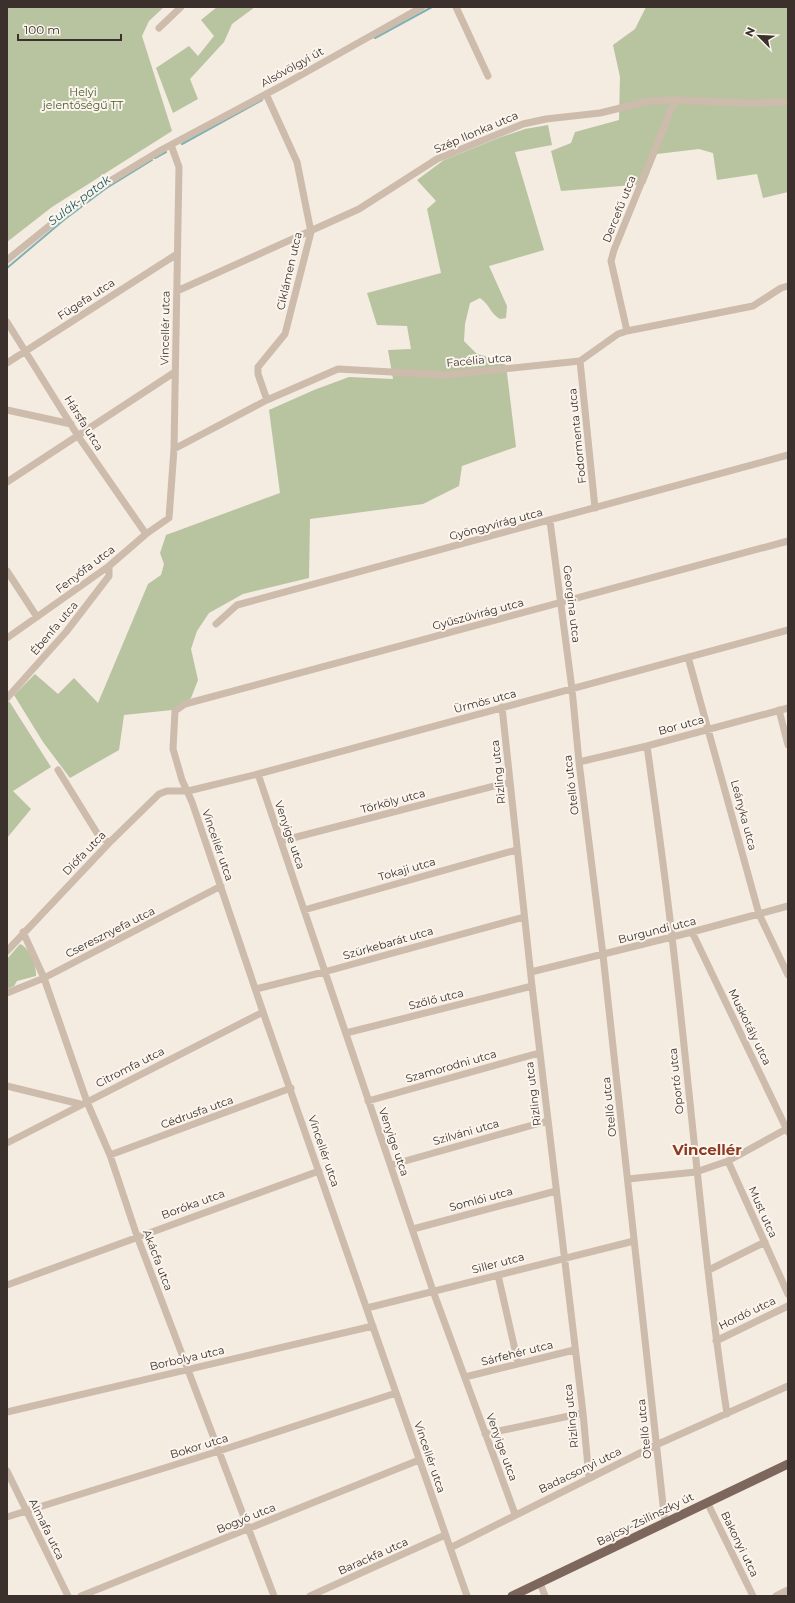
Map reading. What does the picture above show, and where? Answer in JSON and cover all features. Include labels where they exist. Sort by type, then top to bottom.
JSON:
[{"type":"main road","name":"Bajcsy-Zsilinszky út","points":[[512,1596],[788,1464]]},
{"type":"street","points":[[159,28],[181,7]]},
{"type":"street","name":"Alsóvölgyi út","points":[[7,260],[69,210],[110,181],[171,145],[422,7]]},
{"type":"street","points":[[456,7],[488,76]]},
{"type":"street","name":"Ciklámen utca","points":[[266,94],[296,162],[311,232],[285,334],[258,367],[258,374],[267,400]]},
{"type":"street","name":"Szép Ilonka utca","points":[[177,290],[359,210],[442,157],[523,124],[546,119],[600,113],[649,101],[676,100],[751,103],[788,102]]},
{"type":"street","name":"Dercefű utca","points":[[627,331],[611,261],[614,250],[676,100]]},
{"type":"street","name":"Vincellér utca","points":[[171,145],[179,167],[174,449],[171,512]]},
{"type":"street","name":"Fügefa utca","points":[[7,363],[177,254]]},
{"type":"street","name":"Facélia utca","points":[[174,449],[267,400],[338,370],[445,375],[580,361],[618,334],[753,306],[788,286]]},
{"type":"street","name":"Hársfa utca","points":[[7,322],[26,350],[78,436],[146,534]]},
{"type":"street","name":"Fodormenta utca","points":[[580,361],[595,508]]},
{"type":"street","points":[[7,482],[175,372]]},
{"type":"street","points":[[7,410],[71,424]]},
{"type":"street","name":"Gyöngyvirág utca","points":[[216,624],[237,605],[788,455]]},
{"type":"street","name":"Fenyőfa utca","points":[[7,638],[109,566],[146,534],[169,518],[171,512]]},
{"type":"street","name":"Georgina utca","points":[[550,521],[572,689]]},
{"type":"street","name":"Gyűszűvirág utca","points":[[175,711],[185,704],[788,541]]},
{"type":"street","name":"Ébenfa utca","points":[[7,698],[66,632],[109,576],[109,566]]},
{"type":"street","points":[[7,571],[37,617]]},
{"type":"street","name":"Ürmös utca","points":[[188,791],[258,774],[788,630]]},
{"type":"street","name":"Leányka utca","points":[[688,657],[759,914],[788,975]]},
{"type":"street","name":"Otelló utca","points":[[572,689],[579,762],[603,955],[665,1522]]},
{"type":"street","name":"Rizling utca","points":[[502,707],[516,850],[574,1350],[583,1413],[589,1478]]},
{"type":"street","name":"Bor utca","points":[[579,762],[647,746],[788,708]]},
{"type":"street","points":[[779,710],[788,745]]},
{"type":"street","name":"Vincellér utca","points":[[175,711],[173,749],[182,780],[188,791],[263,1012],[291,1088],[318,1171],[367,1308],[445,1536],[468,1596]]},
{"type":"street","name":"Oportó utca","points":[[647,746],[672,936],[696,1172],[709,1270],[716,1341],[727,1414]]},
{"type":"street","points":[[58,770],[97,833],[109,842]]},
{"type":"street","name":"Venyige utca","points":[[258,774],[282,841],[324,972],[433,1291],[515,1514]]},
{"type":"street","name":"Törköly utca","points":[[282,841],[510,782]]},
{"type":"street","name":"Diófa utca","points":[[7,951],[23,932],[109,842],[159,794],[167,791],[188,791]]},
{"type":"street","name":"Tokaji utca","points":[[304,910],[516,850]]},
{"type":"street","name":"Cseresznyefa utca","points":[[7,993],[44,978],[221,886]]},
{"type":"street","name":"Burgundi utca","points":[[531,972],[603,955],[788,906]]},
{"type":"street","name":"Szürkebarát utca","points":[[256,989],[324,972],[524,917]]},
{"type":"street","name":"Akácfa utca","points":[[23,932],[44,978],[84,1103],[110,1155],[137,1236],[274,1596]]},
{"type":"street","name":"Muskotály utca","points":[[692,932],[788,1130]]},
{"type":"street","name":"Szőlő utca","points":[[346,1033],[532,986]]},
{"type":"street","name":"Citromfa utca","points":[[7,1143],[263,1012]]},
{"type":"street","name":"Szamorodni utca","points":[[368,1101],[539,1053]]},
{"type":"street","points":[[7,1086],[84,1103]]},
{"type":"street","name":"Cédrusfa utca","points":[[110,1155],[291,1088]]},
{"type":"street","name":"Szilváni utca","points":[[391,1165],[548,1121]]},
{"type":"street","points":[[628,1179],[696,1172],[728,1161],[788,1130]]},
{"type":"street","name":"Must utca","points":[[728,1161],[788,1294]]},
{"type":"street","name":"Boróka utca","points":[[7,1285],[137,1236],[318,1171]]},
{"type":"street","name":"Somlói utca","points":[[413,1229],[556,1191]]},
{"type":"street","name":"Siller utca","points":[[367,1308],[564,1257],[634,1241]]},
{"type":"street","points":[[709,1270],[765,1242]]},
{"type":"street","points":[[498,1275],[518,1363]]},
{"type":"street","name":"Hordó utca","points":[[716,1341],[788,1306]]},
{"type":"street","name":"Borbolya utca","points":[[7,1412],[372,1326]]},
{"type":"street","name":"Sárfehér utca","points":[[465,1377],[574,1350]]},
{"type":"street","name":"Badacsonyi utca","points":[[450,1548],[515,1514],[656,1445],[788,1386]]},
{"type":"street","name":"Bokor utca","points":[[7,1517],[219,1451],[396,1393]]},
{"type":"street","points":[[485,1434],[583,1413]]},
{"type":"street","name":"Bogyó utca","points":[[81,1596],[419,1460]]},
{"type":"street","name":"Almafa utca","points":[[7,1471],[68,1596]]},
{"type":"street","name":"Bakonyi utca","points":[[707,1502],[753,1596]]},
{"type":"street","name":"Barackfa utca","points":[[310,1596],[445,1536]]},
{"type":"street","points":[[540,1583],[545,1596]]},
{"type":"street","points":[[776,1596],[788,1590]]},
{"type":"green space","name":"Helyi jelentőségű TT","points":[[7,7],[164,7],[149,21],[142,36],[172,131],[52,207],[7,242]]},
{"type":"green space","points":[[217,7],[255,7],[232,24],[224,42],[190,79],[198,99],[173,113],[156,68],[189,46],[198,56],[214,36],[201,20]]},
{"type":"green space","points":[[646,7],[788,7],[788,192],[763,198],[757,174],[717,180],[713,153],[699,149],[657,154],[645,184],[561,191],[551,151],[571,143],[575,132],[619,120],[620,77],[613,45],[635,29]]},
{"type":"green space","points":[[548,125],[552,145],[515,152],[544,250],[489,266],[507,306],[506,318],[500,319],[496,316],[480,298],[470,303],[465,324],[464,341],[477,354],[495,359],[506,365],[516,447],[462,466],[459,486],[423,504],[310,519],[309,578],[243,594],[209,613],[197,631],[191,649],[198,680],[191,698],[172,710],[124,715],[119,750],[70,778],[43,742],[14,695],[35,674],[58,694],[74,678],[98,703],[148,584],[161,575],[164,564],[160,553],[166,535],[280,493],[269,410],[314,390],[349,377],[393,379],[388,350],[411,349],[407,326],[377,325],[367,293],[441,273],[427,209],[436,201],[417,180],[444,160],[501,137],[525,129]]},
{"type":"green space","points":[[9,701],[51,767],[13,791],[31,809],[7,838],[7,704]]},
{"type":"green space","points":[[20,944],[26,949],[32,958],[36,976],[17,981],[14,986],[7,989],[7,959]]},
{"type":"waterway","name":"Sulák-patak","points":[[375,38],[432,7]]},
{"type":"waterway","name":"Sulák-patak","points":[[182,144],[262,100]]},
{"type":"waterway","name":"Sulák-patak","points":[[155,158],[166,152]]},
{"type":"waterway","name":"Sulák-patak","points":[[7,268],[65,219],[105,189],[152,160]]},
{"type":"district","name":"Vincellér","points":[[707,1149]]}]
